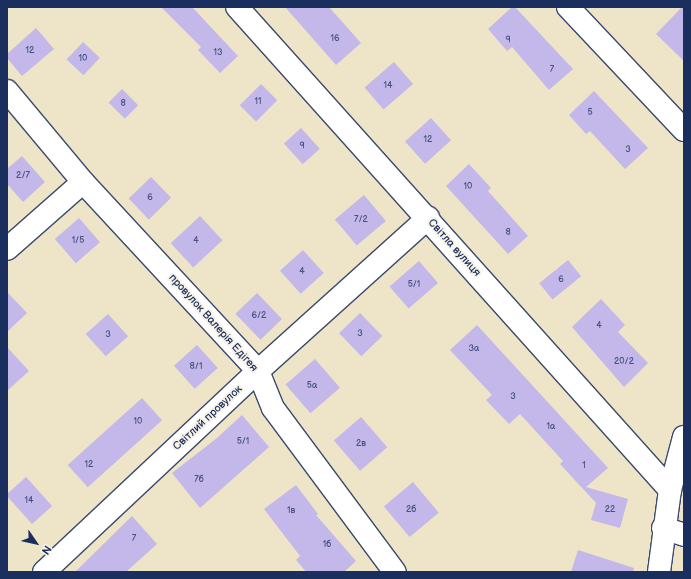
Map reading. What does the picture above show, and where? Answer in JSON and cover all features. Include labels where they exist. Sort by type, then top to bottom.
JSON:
[{"type":"street","name":"Світла вулиця","points":[[237,7],[428,218],[670,490]]},
{"type":"street","points":[[568,7],[684,130]]},
{"type":"street","name":"провулок Валерія Едігея","points":[[7,91],[83,182],[258,370],[273,408],[395,572]]},
{"type":"street","points":[[7,249],[83,182]]},
{"type":"street","name":"Світлий провулок","points":[[44,572],[258,370],[428,218]]},
{"type":"street","points":[[659,572],[663,528],[670,490],[684,437]]},
{"type":"street","points":[[663,528],[684,535]]},
{"type":"building","points":[[161,7],[192,7],[238,56],[220,73],[198,50],[201,47]]},
{"type":"building","points":[[285,7],[329,7],[361,43],[336,65]]},
{"type":"building","points":[[512,7],[515,7],[573,69],[549,90],[512,47],[507,51],[488,29]]},
{"type":"building","points":[[682,7],[684,7],[684,61],[656,34]]},
{"type":"building","points":[[36,28],[54,49],[22,76],[7,58],[7,54]]},
{"type":"building","points":[[83,42],[100,58],[83,75],[67,60]]},
{"type":"building","points":[[394,62],[413,84],[384,109],[365,88]]},
{"type":"building","points":[[261,84],[277,100],[256,121],[240,105]]},
{"type":"building","points":[[122,89],[138,105],[125,119],[109,102]]},
{"type":"building","points":[[594,91],[648,148],[625,169],[590,131],[586,134],[569,115]]},
{"type":"building","points":[[431,118],[451,140],[425,164],[405,141]]},
{"type":"building","points":[[301,128],[320,149],[303,164],[284,143]]},
{"type":"building","points":[[22,156],[45,182],[23,202],[7,184],[7,169]]},
{"type":"building","points":[[469,164],[491,188],[488,191],[528,236],[508,254],[446,186]]},
{"type":"building","points":[[151,177],[171,198],[149,219],[129,199]]},
{"type":"building","points":[[364,195],[386,221],[357,245],[335,219]]},
{"type":"building","points":[[200,216],[223,240],[193,267],[171,243]]},
{"type":"building","points":[[79,218],[100,242],[76,263],[55,239]]},
{"type":"building","points":[[303,250],[324,273],[301,294],[280,271]]},
{"type":"building","points":[[568,260],[581,276],[552,300],[539,283]]},
{"type":"building","points":[[419,261],[438,283],[409,308],[390,287]]},
{"type":"building","points":[[7,292],[27,313],[7,332]]},
{"type":"building","points":[[257,293],[282,319],[260,340],[235,314]]},
{"type":"building","points":[[601,299],[625,325],[618,332],[648,363],[624,387],[572,327]]},
{"type":"building","points":[[360,313],[382,336],[361,356],[339,333]]},
{"type":"building","points":[[108,314],[128,336],[106,356],[86,334]]},
{"type":"building","points":[[477,325],[608,468],[586,487],[628,499],[620,528],[591,520],[596,503],[560,464],[563,461],[520,414],[509,424],[486,400],[492,395],[450,350]]},
{"type":"building","points":[[197,345],[218,368],[195,389],[174,366]]},
{"type":"building","points":[[7,347],[29,371],[7,391]]},
{"type":"building","points":[[315,359],[340,388],[310,413],[286,385]]},
{"type":"building","points":[[142,398],[162,420],[88,487],[68,465]]},
{"type":"building","points":[[242,415],[269,447],[200,508],[172,473],[217,438]]},
{"type":"building","points":[[361,417],[387,447],[360,471],[334,441]]},
{"type":"building","points":[[26,477],[52,506],[32,524],[7,496],[7,494]]},
{"type":"building","points":[[413,482],[439,513],[410,537],[384,506]]},
{"type":"building","points":[[296,485],[318,514],[316,515],[356,561],[344,572],[306,572],[296,560],[300,556],[264,509]]},
{"type":"building","points":[[132,516],[157,544],[126,572],[75,572]]},
{"type":"building","points":[[578,550],[634,568],[633,572],[571,572]]}]
